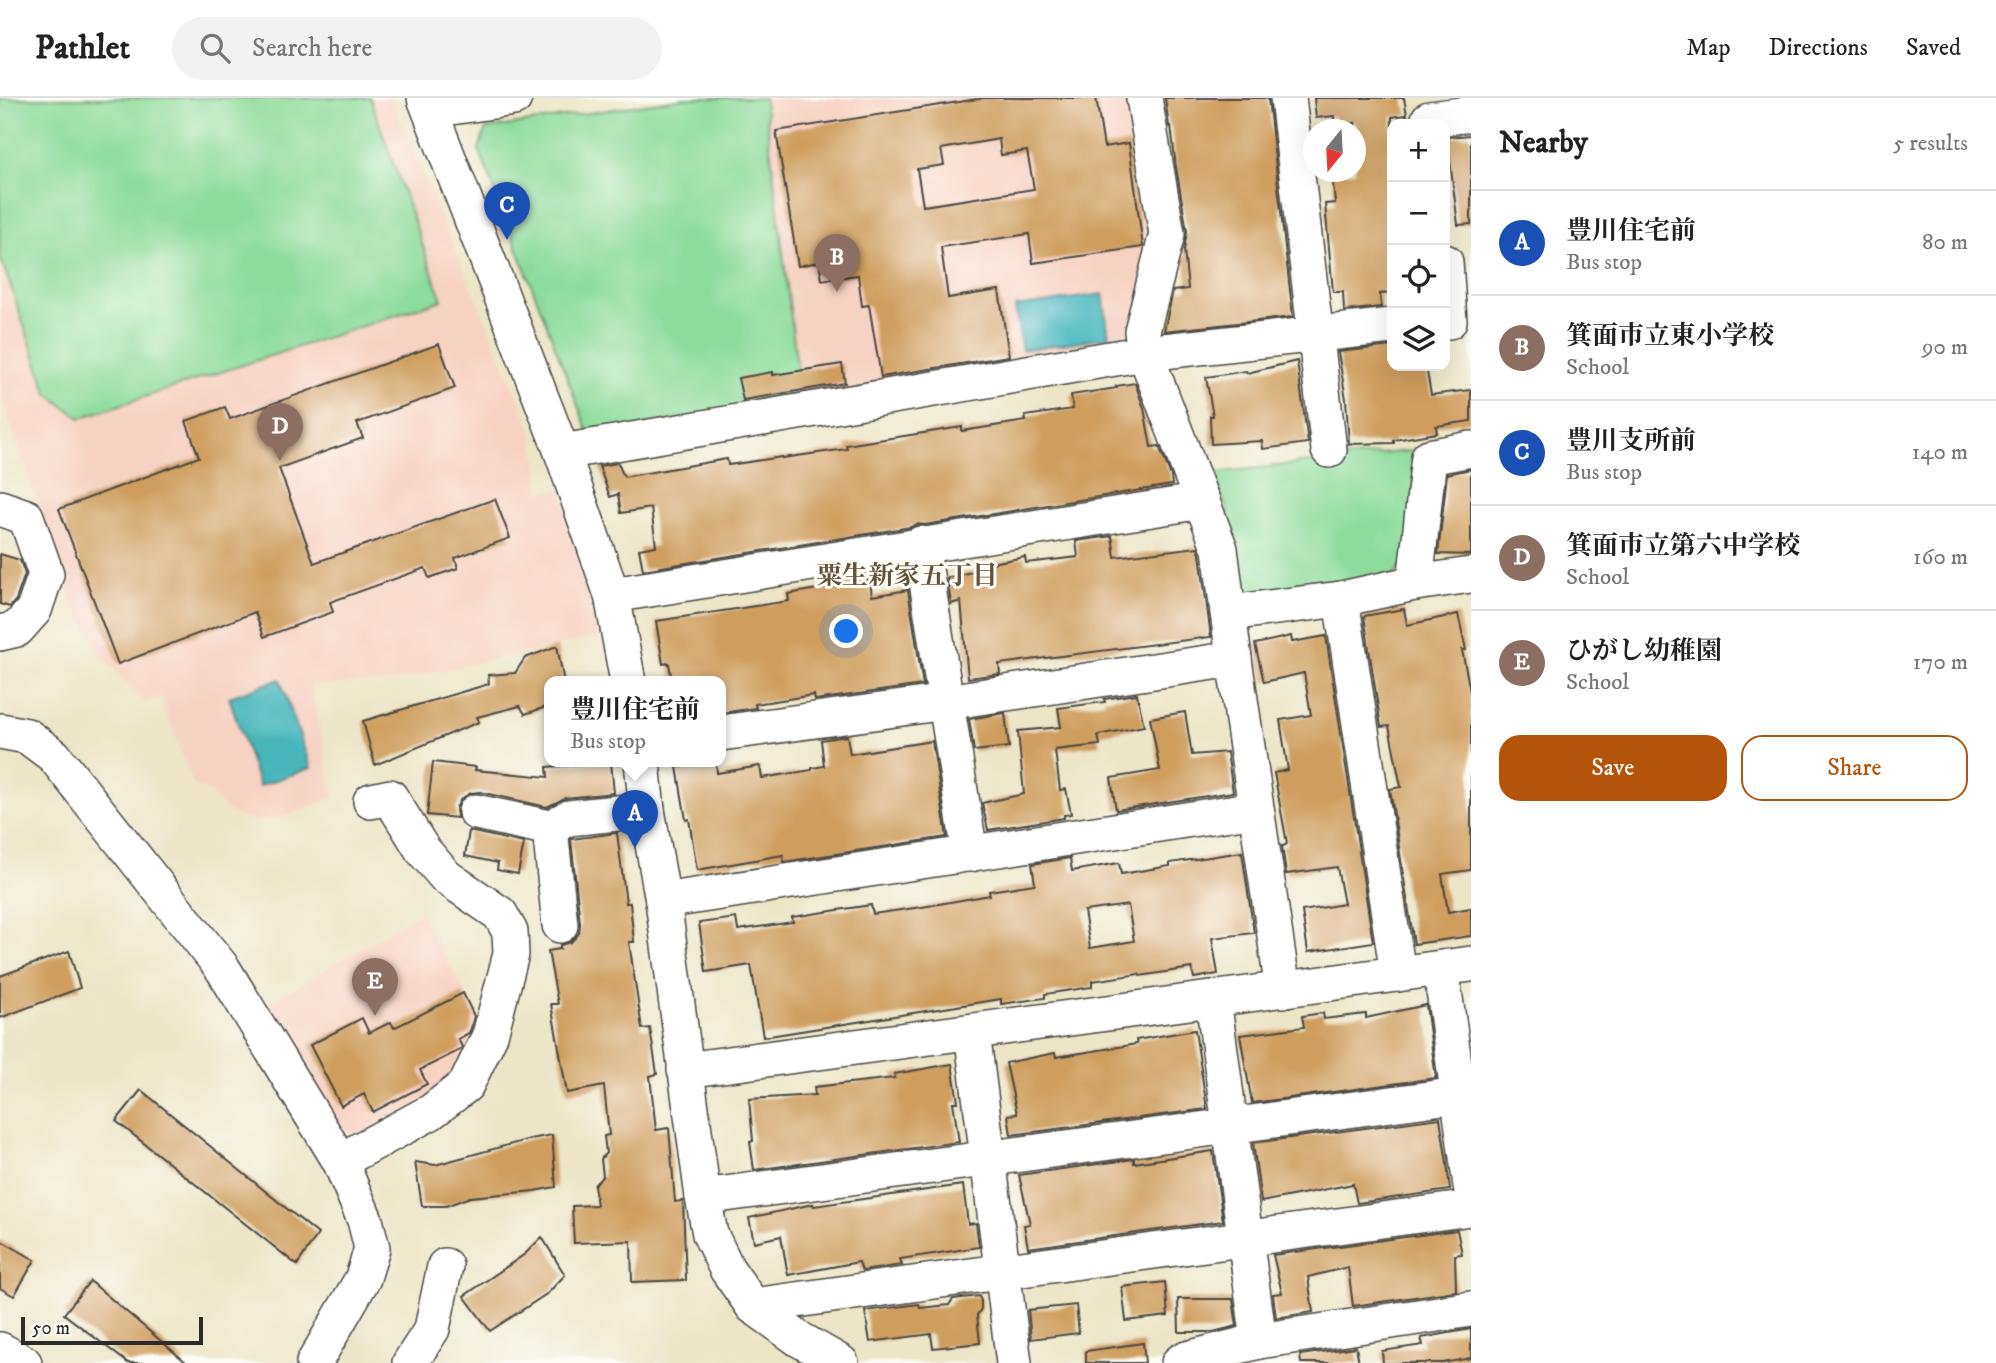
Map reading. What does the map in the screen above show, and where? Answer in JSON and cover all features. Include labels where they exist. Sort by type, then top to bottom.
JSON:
[{"type":"street","points":[[514,98],[428,104],[562,452],[612,595],[627,676]]},
{"type":"street","points":[[1144,98],[1167,234],[1142,331],[1145,353],[1220,549],[1283,990]]},
{"type":"street","points":[[1288,98],[1329,450]]},
{"type":"street","points":[[1429,114],[1471,114]]},
{"type":"street","points":[[1450,248],[1471,246]]},
{"type":"street","points":[[562,452],[1145,353],[1387,326]]},
{"type":"street","points":[[1415,583],[1429,457],[1471,449]]},
{"type":"street","points":[[612,595],[1202,501]]},
{"type":"street","points":[[0,508],[26,517],[46,574],[34,610],[17,629],[0,633]]},
{"type":"street","points":[[922,544],[970,854]]},
{"type":"street","points":[[1228,613],[1341,599],[1415,583],[1471,575]]},
{"type":"street","points":[[1341,599],[1398,974]]},
{"type":"street","points":[[726,732],[1234,659]]},
{"type":"street","points":[[0,731],[27,736],[54,756],[97,809],[223,969],[340,1161],[365,1220],[372,1248],[363,1278],[314,1363]]},
{"type":"street","points":[[643,767],[710,1234],[727,1269],[753,1306],[799,1339],[841,1363]]},
{"type":"street","points":[[340,1161],[431,1112],[466,1085],[490,1035],[511,954],[510,932],[500,914],[446,877],[422,849],[390,797],[371,801]]},
{"type":"street","points":[[476,811],[550,828],[568,818],[647,810]]},
{"type":"street","points":[[663,901],[1256,810]]},
{"type":"street","points":[[550,828],[560,925]]},
{"type":"street","points":[[685,1070],[1456,966],[1458,1095],[1471,1186]]},
{"type":"street","points":[[1213,999],[1259,1342]]},
{"type":"street","points":[[972,1032],[1014,1363]]},
{"type":"street","points":[[703,1197],[1458,1095]]},
{"type":"street","points":[[753,1306],[1471,1208]]},
{"type":"street","points":[[410,1363],[432,1329],[445,1266]]},
{"type":"street","points":[[1179,1363],[1259,1342],[1471,1309]]},
{"type":"street","points":[[0,1350],[24,1363]]},
{"type":"shaded area","points":[[0,98],[391,98],[533,432],[541,492],[560,490],[583,553],[601,636],[387,682],[311,686],[334,797],[272,821],[249,820],[229,812],[209,791],[194,786],[161,697],[145,703],[101,654],[73,603],[0,393]]},
{"type":"shaded area","points":[[684,98],[1135,98],[1156,236],[1124,348],[589,434],[479,149],[486,129]]},
{"type":"shaded area","points":[[420,913],[485,1027],[458,1080],[370,1134],[349,1130],[330,1118],[265,1006]]},
{"type":"green space","points":[[0,98],[370,98],[442,300],[80,418],[48,394],[0,256]]},
{"type":"green space","points":[[684,98],[764,98],[801,400],[589,434],[479,149],[486,129]]},
{"type":"green space","points":[[1417,450],[1408,558],[1394,575],[1250,600],[1241,581],[1233,528],[1214,473]]},
{"type":"water","points":[[1103,294],[1109,337],[1022,350],[1015,307]]},
{"type":"water","points":[[280,679],[311,768],[259,786],[229,697]]},
{"type":"building","points":[[984,98],[1096,98],[1104,147],[1129,143],[1143,247],[1033,263],[1029,234],[941,247],[948,298],[999,290],[1009,356],[881,377],[869,305],[862,306],[858,275],[822,280],[819,262],[798,266],[776,131]],"holes":[[[999,139],[1001,155],[1027,151],[1034,189],[923,206],[917,169],[944,165],[941,149]]]},
{"type":"building","points":[[1165,98],[1268,98],[1293,317],[1164,331],[1173,291],[1188,289],[1184,250],[1187,231]]},
{"type":"building","points":[[1314,98],[1404,98],[1407,115],[1387,119],[1387,293],[1380,294],[1381,307],[1344,311],[1343,292],[1333,292],[1325,204],[1335,203],[1333,182],[1366,182],[1366,119],[1334,119],[1334,116],[1316,118]]},
{"type":"building","points":[[1471,135],[1471,224],[1458,225],[1450,161],[1450,137]]},
{"type":"building","points":[[439,344],[455,388],[357,423],[363,438],[279,468],[314,563],[495,499],[510,538],[455,558],[458,568],[429,578],[425,568],[330,602],[333,612],[264,637],[255,612],[118,664],[59,509],[199,457],[186,421],[225,407],[230,419]]},
{"type":"building","points":[[1387,347],[1387,371],[1427,371],[1431,395],[1471,390],[1471,421],[1436,426],[1437,433],[1394,440],[1394,443],[1349,444],[1346,399],[1338,352]]},
{"type":"building","points":[[1297,361],[1308,443],[1263,449],[1262,441],[1211,444],[1210,416],[1213,416],[1206,377],[1247,373]]},
{"type":"building","points":[[842,364],[845,383],[743,400],[738,378]]},
{"type":"building","points":[[1135,383],[1144,408],[1151,447],[1159,446],[1172,485],[643,570],[639,549],[656,546],[651,508],[621,513],[618,494],[610,497],[599,466],[618,463],[624,477],[727,459],[728,465],[847,449],[846,445],[962,427],[962,431],[1026,421],[1025,416],[1073,409],[1071,395]]},
{"type":"building","points":[[1471,469],[1471,555],[1438,554],[1447,474]]},
{"type":"building","points":[[1112,536],[1115,557],[1198,547],[1211,637],[999,664],[1000,674],[968,678],[961,601],[951,604],[947,578],[992,567],[991,563],[1025,557],[1026,563],[1078,557],[1076,541]]},
{"type":"building","points":[[0,554],[20,560],[25,574],[16,600],[10,607],[0,604]]},
{"type":"building","points":[[870,580],[872,596],[908,590],[923,685],[815,700],[814,695],[755,704],[756,708],[726,712],[726,676],[671,676],[669,663],[663,664],[656,621],[789,601],[788,594]]},
{"type":"building","points":[[1404,609],[1407,625],[1458,614],[1466,650],[1462,650],[1471,696],[1471,870],[1442,874],[1448,912],[1471,908],[1471,936],[1414,944],[1390,789],[1401,787],[1389,726],[1381,727],[1364,616]]},
{"type":"building","points":[[1291,636],[1292,642],[1326,636],[1373,942],[1308,952],[1302,911],[1344,904],[1337,867],[1286,874],[1282,846],[1287,843],[1274,773],[1288,770],[1280,720],[1311,715],[1304,673],[1264,682],[1255,644]]},
{"type":"building","points":[[557,646],[563,676],[544,676],[544,708],[525,714],[520,706],[477,717],[479,722],[375,765],[363,721],[489,684],[488,675],[515,673],[525,658]]},
{"type":"building","points":[[1137,694],[1144,726],[1098,735],[1100,745],[1055,750],[1060,790],[1066,789],[1071,814],[1064,815],[1064,818],[988,830],[982,803],[1024,794],[1018,731],[1061,727],[1058,708],[1105,702],[1104,699]]},
{"type":"building","points":[[1185,712],[1192,755],[1227,752],[1233,792],[1116,810],[1111,778],[1160,770],[1150,718]]},
{"type":"building","points":[[1005,713],[1009,747],[974,751],[969,719]]},
{"type":"building","points":[[847,736],[850,754],[932,741],[947,837],[784,862],[783,855],[697,870],[677,767],[716,767],[717,773],[760,766],[762,778],[812,770],[824,766],[821,740]]},
{"type":"building","points":[[433,762],[476,767],[475,770],[548,777],[547,767],[611,767],[614,793],[565,798],[547,807],[480,792],[471,793],[461,799],[456,808],[457,818],[427,815]]},
{"type":"building","points":[[469,831],[524,843],[518,874],[497,870],[498,863],[465,856]]},
{"type":"building","points":[[617,833],[626,903],[630,903],[634,942],[629,942],[642,1029],[650,1028],[657,1074],[650,1076],[656,1130],[669,1128],[675,1202],[683,1201],[686,1280],[632,1282],[631,1241],[574,1243],[572,1206],[597,1205],[594,1185],[603,1176],[601,1159],[606,1153],[604,1136],[609,1135],[604,1086],[567,1093],[551,1004],[558,1004],[548,951],[560,949],[560,945],[571,942],[579,933],[571,839]]},
{"type":"building","points":[[1242,852],[1254,933],[1212,938],[1218,974],[1194,978],[1192,968],[1139,974],[1092,981],[1092,987],[1045,994],[1045,998],[1001,1004],[1001,999],[763,1037],[751,965],[706,972],[699,923],[736,918],[738,930],[793,922],[792,917],[871,905],[873,914],[922,907],[990,895],[989,891],[1035,884],[1032,864],[1070,858],[1072,871],[1119,863],[1121,874],[1170,866],[1170,863]],"holes":[[[1128,905],[1134,941],[1090,948],[1084,911]]]},
{"type":"building","points":[[69,951],[80,988],[0,1018],[0,976]]},
{"type":"building","points":[[463,993],[474,1016],[471,1028],[469,1033],[458,1039],[462,1047],[460,1050],[420,1070],[427,1084],[373,1112],[364,1094],[341,1106],[310,1045],[362,1018],[369,1033],[391,1022],[394,1028]]},
{"type":"building","points":[[1426,1005],[1436,1078],[1252,1103],[1240,1035],[1304,1027],[1302,1016],[1323,1013],[1324,1019],[1366,1014],[1366,1018]]},
{"type":"building","points":[[1195,1030],[1207,1109],[1011,1135],[1008,1115],[1017,1114],[1006,1063],[1055,1053],[1056,1057],[1137,1044],[1136,1040]]},
{"type":"building","points":[[952,1064],[958,1102],[953,1102],[959,1142],[754,1170],[749,1099],[815,1095],[814,1087],[895,1078],[894,1074]]},
{"type":"building","points":[[141,1090],[318,1234],[297,1265],[116,1121]]},
{"type":"building","points":[[1440,1118],[1450,1190],[1357,1203],[1353,1184],[1261,1202],[1253,1143]]},
{"type":"building","points":[[552,1135],[556,1187],[470,1197],[446,1206],[422,1206],[415,1162],[435,1165]]},
{"type":"building","points":[[1213,1151],[1223,1221],[1028,1248],[1024,1225],[1030,1224],[1019,1175],[1134,1159],[1134,1163]]},
{"type":"building","points":[[963,1185],[968,1224],[976,1223],[979,1247],[900,1259],[902,1265],[862,1271],[859,1262],[788,1275],[781,1236],[754,1242],[749,1218],[813,1204],[814,1206]]},
{"type":"building","points":[[1457,1230],[1462,1254],[1455,1255],[1456,1291],[1353,1306],[1348,1267],[1308,1277],[1313,1312],[1276,1318],[1273,1294],[1282,1293],[1273,1255]]},
{"type":"building","points":[[542,1237],[565,1275],[548,1293],[490,1331],[464,1296],[525,1254]]},
{"type":"building","points":[[0,1240],[35,1260],[14,1296],[0,1288]]},
{"type":"building","points":[[90,1281],[187,1363],[128,1363],[64,1314]]},
{"type":"building","points":[[1165,1282],[1168,1316],[1126,1321],[1122,1287]]},
{"type":"building","points":[[979,1296],[981,1309],[977,1315],[980,1343],[933,1348],[931,1334],[870,1342],[865,1311],[919,1304],[920,1308],[949,1305],[953,1299]]},
{"type":"building","points":[[1178,1299],[1233,1299],[1237,1326],[1213,1332],[1179,1332]]},
{"type":"building","points":[[1076,1305],[1079,1333],[1031,1339],[1028,1310]]},
{"type":"building","points":[[1471,1329],[1471,1358],[1443,1363],[1383,1363],[1382,1351],[1423,1345],[1421,1338]]},
{"type":"building","points":[[1143,1343],[1145,1363],[1086,1363],[1086,1351]]},
{"type":"building","points":[[1356,1347],[1359,1363],[1301,1363],[1300,1355]]},
{"type":"place","name":"豊川支所前","points":[[507,240]]},
{"type":"place","name":"箕面市立東小学校","points":[[837,292]]},
{"type":"place","name":"箕面市立第六中学校","points":[[280,461]]},
{"type":"place","name":"豊川住宅前","points":[[635,848]]},
{"type":"place","name":"ひがし幼稚園","points":[[375,1016]]},
{"type":"district","name":"粟生新家五丁目","points":[[907,575]]}]
